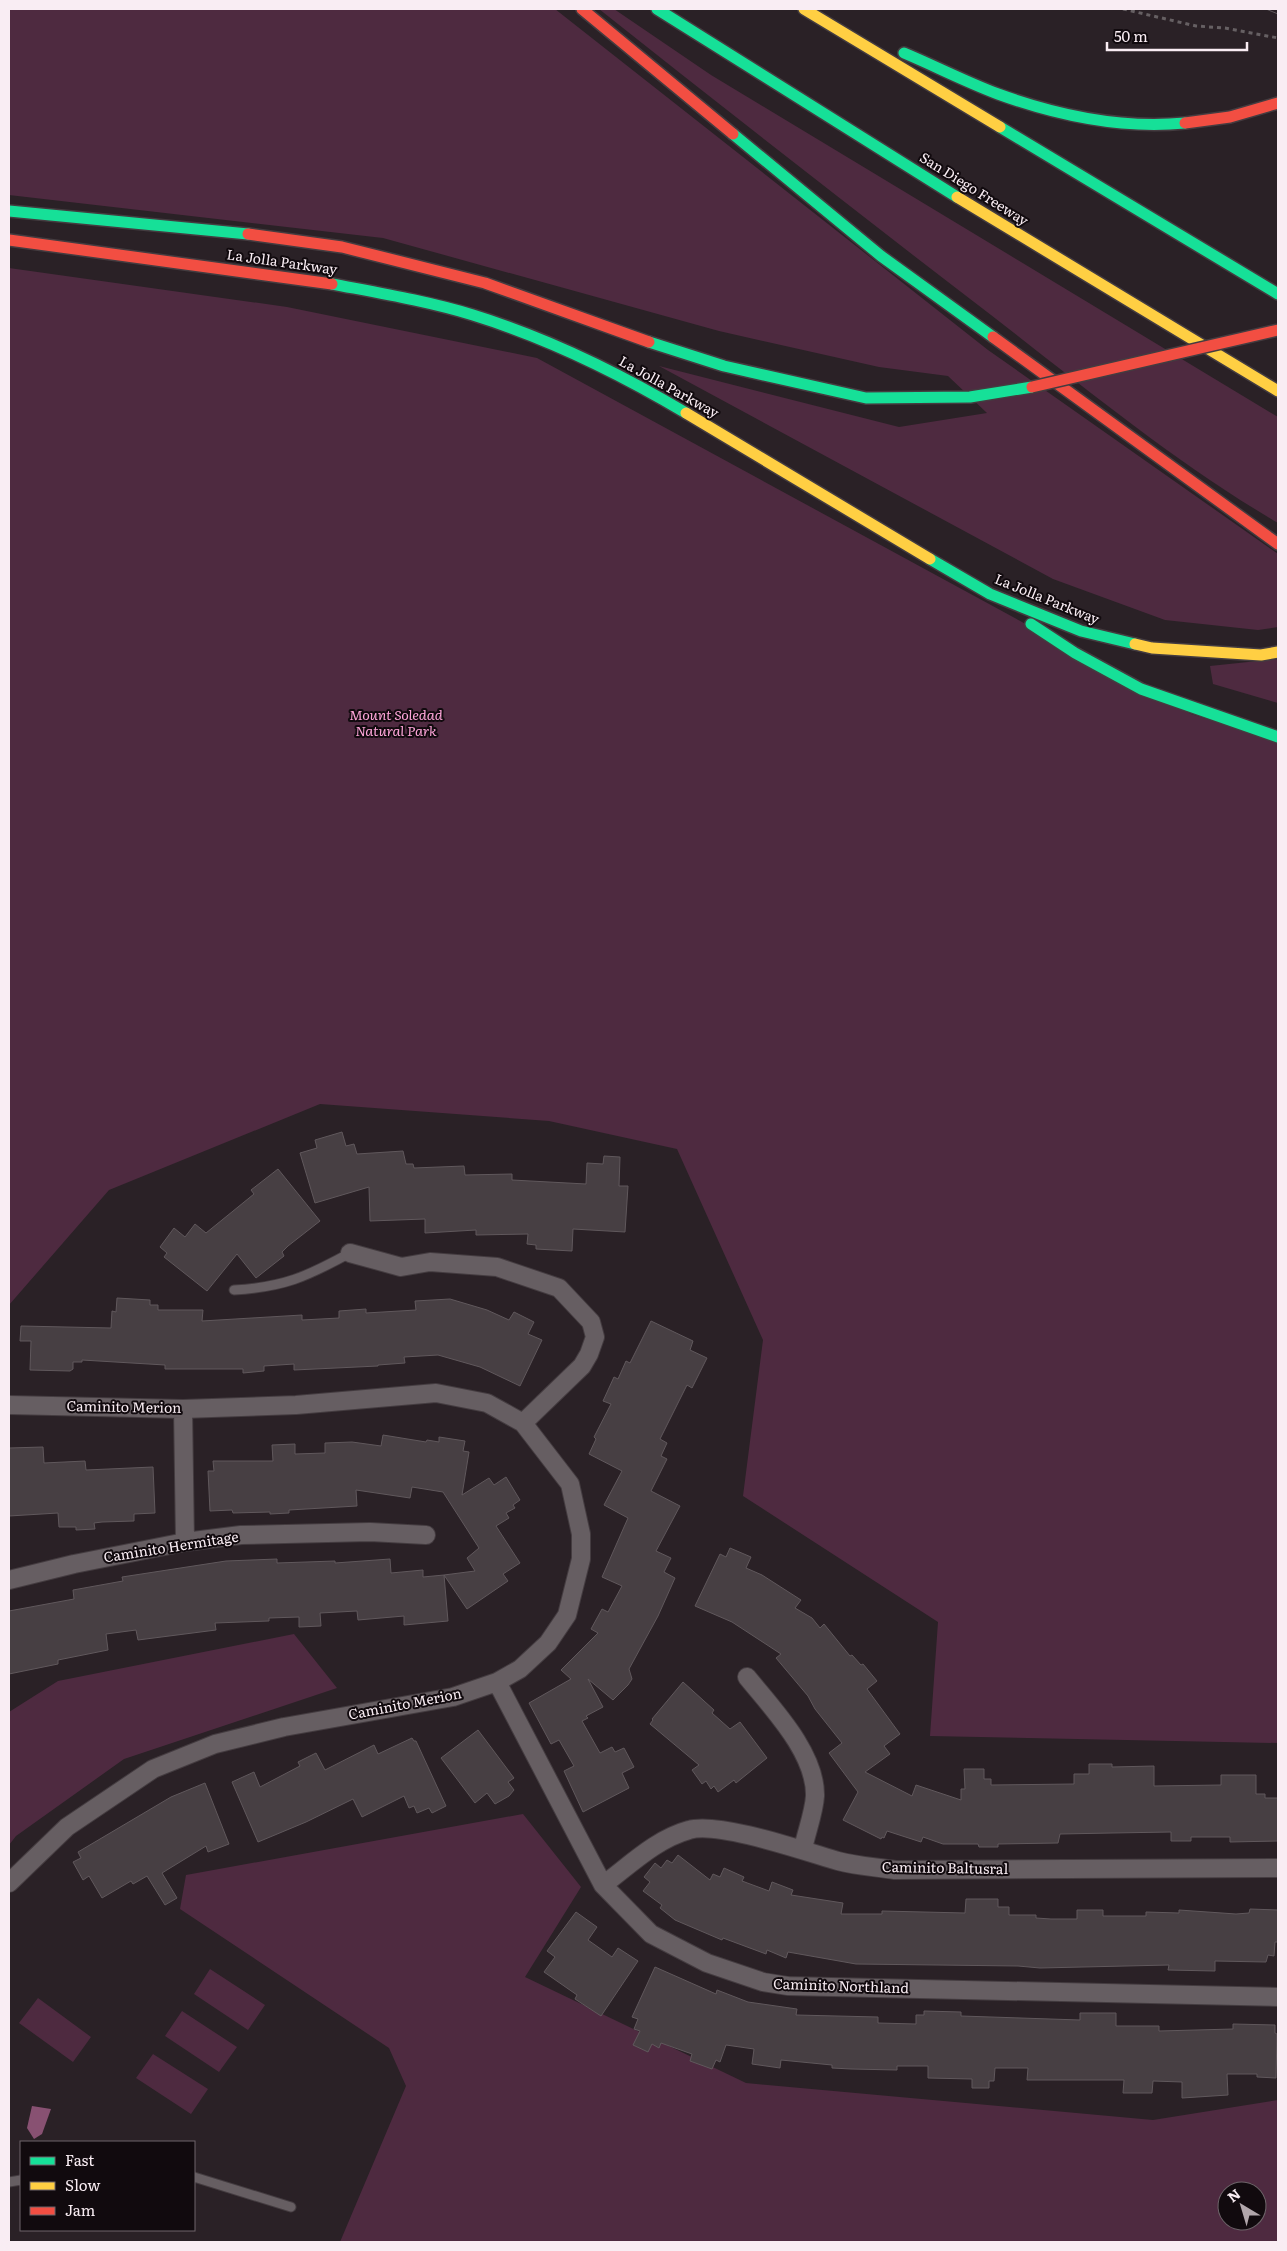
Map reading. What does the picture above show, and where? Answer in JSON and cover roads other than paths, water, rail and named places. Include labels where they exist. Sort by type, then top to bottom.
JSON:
[{"type":"highway","points":[[582,9],[881,256],[1278,544]]},
{"type":"highway","name":"San Diego Freeway","points":[[657,9],[954,194],[1278,391]]},
{"type":"highway","points":[[804,9],[1278,294]]},
{"type":"highway","points":[[816,17],[1012,98],[1079,115],[1158,125],[1201,122],[1252,112],[1278,103]]},
{"type":"highway","name":"La Jolla Parkway","points":[[9,210],[104,221],[209,229],[342,247],[485,283],[612,330],[724,366],[866,398],[970,397],[1032,387],[1278,330]]},
{"type":"highway","name":"La Jolla Parkway","points":[[9,240],[315,280],[410,299],[473,315],[561,348],[642,387],[990,594],[1081,632],[1152,648],[1261,655],[1278,652]]},
{"type":"highway","points":[[1129,365],[1250,349]]},
{"type":"highway","points":[[932,558],[1075,653],[1141,689],[1278,737]]},
{"type":"street","points":[[350,1253],[401,1267],[430,1262],[497,1267],[559,1288],[591,1322],[595,1337],[582,1366],[523,1423]]},
{"type":"street","name":"Caminito Merion","points":[[9,1405],[183,1409],[296,1405],[436,1393],[487,1403],[523,1423],[570,1484],[581,1534],[581,1559],[567,1616],[548,1643],[520,1669],[497,1682],[453,1697],[284,1727],[206,1748],[153,1769],[67,1827],[9,1883]]},
{"type":"street","points":[[183,1409],[186,1542]]},
{"type":"street","name":"Caminito Hermitage","points":[[9,1580],[74,1564],[186,1542],[241,1535],[370,1532],[426,1535]]},
{"type":"street","points":[[747,1677],[796,1736],[812,1776],[815,1796],[803,1850]]},
{"type":"street","name":"Caminito Northland","points":[[497,1682],[603,1886],[651,1934],[707,1963],[763,1982],[788,1986],[1278,1997]]},
{"type":"street","name":"Caminito Baltusral","points":[[603,1886],[657,1844],[691,1829],[719,1830],[840,1861],[895,1870],[1278,1868]]},
{"type":"lane","points":[[234,1290],[262,1288],[294,1281],[350,1253]]},
{"type":"lane","points":[[195,2178],[291,2207]]},
{"type":"tram line","points":[[1266,9],[1278,14]]},
{"type":"park label","name":"Mount Soledad Natural Park","points":[[396,724]]}]
